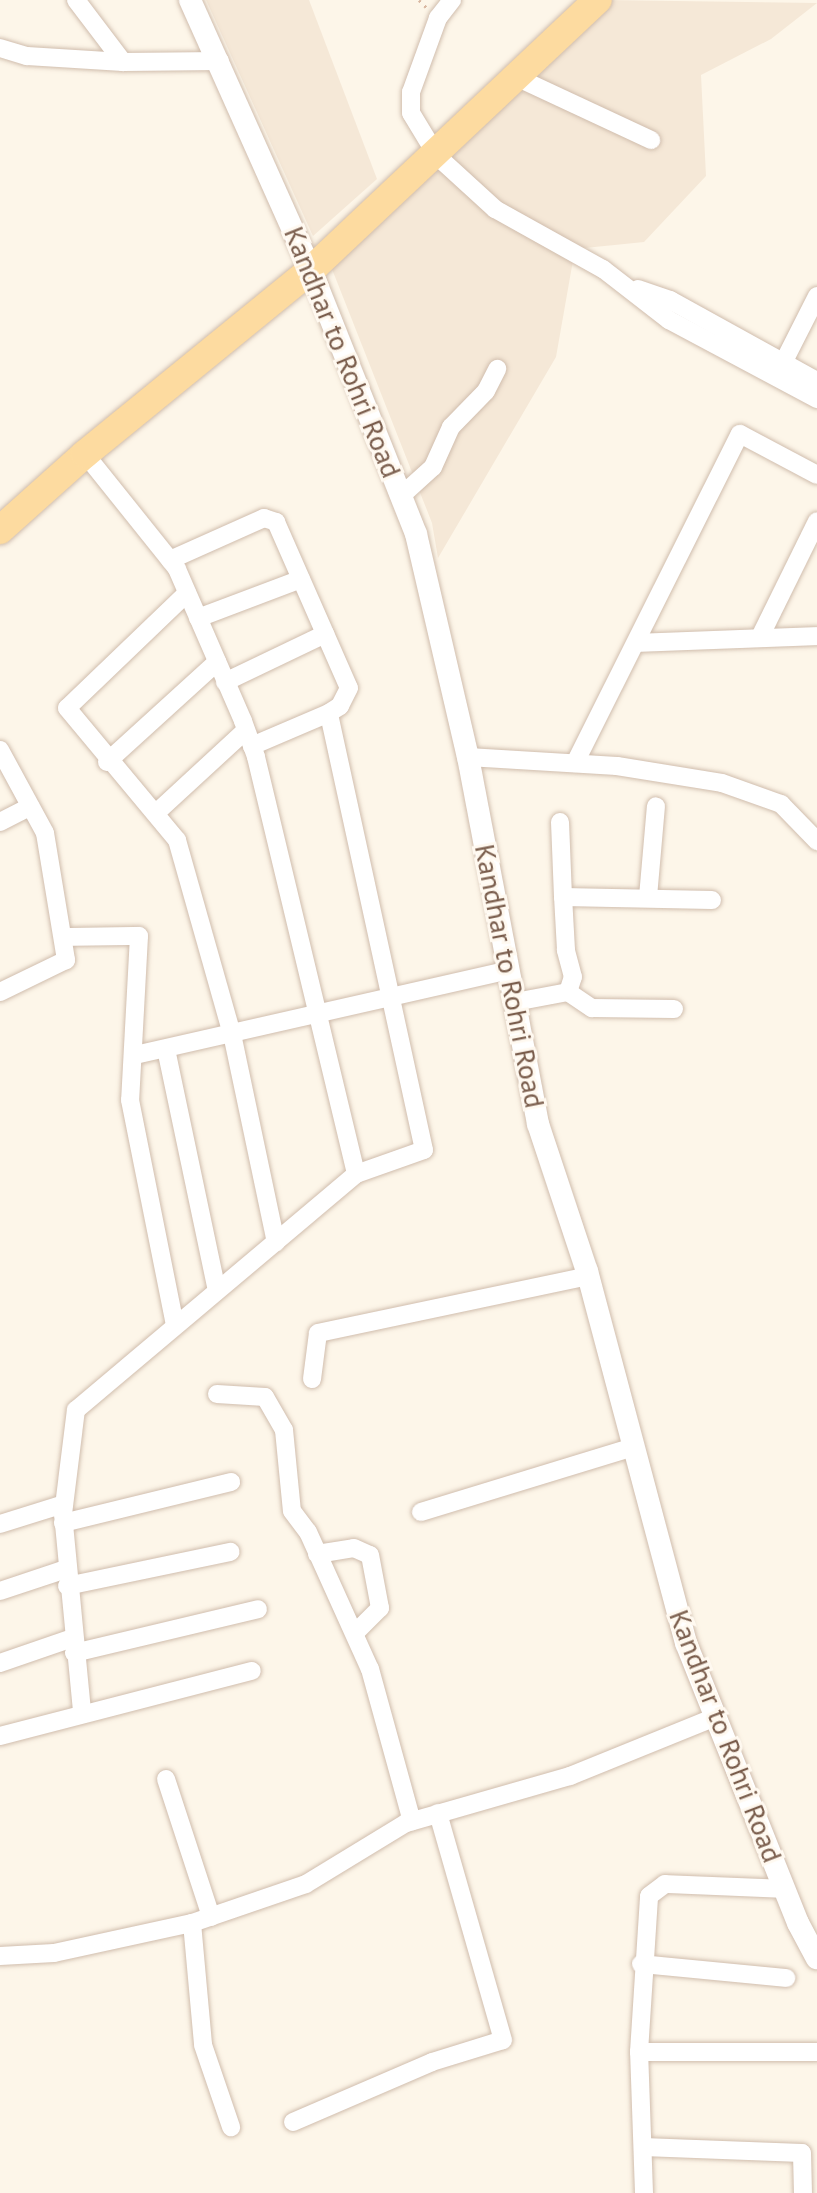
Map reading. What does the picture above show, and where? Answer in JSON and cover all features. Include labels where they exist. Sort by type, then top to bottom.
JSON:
[{"type":"main road","points":[[0,530],[85,454],[311,270],[437,156],[598,0]]},
{"type":"street","points":[[76,0],[123,62]]},
{"type":"street","name":"Kandhar to Rohri Road","points":[[190,0],[220,61],[311,270],[416,534],[468,757],[538,1124],[588,1276],[686,1643],[784,1889],[817,1958]]},
{"type":"street","points":[[452,0],[438,18],[411,92],[411,113],[437,156],[495,209],[624,284],[669,320],[779,370],[817,381]]},
{"type":"street","points":[[0,48],[27,56],[123,62],[220,61]]},
{"type":"street","points":[[518,78],[651,140]]},
{"type":"street","points":[[779,370],[817,296]]},
{"type":"street","points":[[401,496],[433,467],[451,427],[486,391],[497,369]]},
{"type":"street","points":[[779,370],[817,399]]},
{"type":"street","points":[[575,763],[740,434],[817,475]]},
{"type":"street","points":[[85,454],[170,560],[249,738],[356,1174]]},
{"type":"street","points":[[156,813],[249,738],[329,713],[340,706],[349,688],[301,579],[270,519],[170,560]]},
{"type":"street","points":[[760,637],[817,521]]},
{"type":"street","points":[[198,618],[301,579]]},
{"type":"street","points":[[187,593],[67,708],[107,762],[156,813],[177,840],[232,1034],[276,1242]]},
{"type":"street","points":[[225,682],[325,634]]},
{"type":"street","points":[[637,643],[817,636]]},
{"type":"street","points":[[107,762],[217,662]]},
{"type":"street","points":[[82,1711],[66,1578],[64,1514],[76,1410],[356,1174],[424,1150],[387,999],[329,713]]},
{"type":"street","points":[[0,750],[45,833],[66,960],[0,992]]},
{"type":"street","points":[[468,757],[575,763],[722,783],[781,804],[817,841]]},
{"type":"street","points":[[648,897],[656,806]]},
{"type":"street","points":[[0,822],[30,807]]},
{"type":"street","points":[[560,822],[566,950],[573,977],[568,992]]},
{"type":"street","points":[[563,897],[712,900]]},
{"type":"street","points":[[64,937],[139,936],[135,1055],[130,1100],[175,1326]]},
{"type":"street","points":[[135,1055],[319,1016],[508,970]]},
{"type":"street","points":[[515,1002],[568,992],[592,1008],[674,1009]]},
{"type":"street","points":[[166,1049],[217,1291]]},
{"type":"street","points":[[312,1379],[318,1333],[588,1276]]},
{"type":"street","points":[[217,1394],[257,1395],[270,1404],[284,1430],[292,1511],[317,1554],[370,1669],[412,1821]]},
{"type":"street","points":[[421,1512],[634,1447]]},
{"type":"street","points":[[0,1524],[231,1482]]},
{"type":"street","points":[[317,1554],[354,1548],[370,1555],[380,1608],[355,1633]]},
{"type":"street","points":[[0,1591],[230,1552]]},
{"type":"street","points":[[0,1663],[258,1609]]},
{"type":"street","points":[[0,1736],[82,1711],[252,1671]]},
{"type":"street","points":[[0,1956],[54,1953],[211,1917],[306,1884],[412,1821],[570,1776],[715,1717]]},
{"type":"street","points":[[166,1779],[211,1917]]},
{"type":"street","points":[[293,2122],[432,2062],[503,2040],[438,1813]]},
{"type":"street","points":[[644,2193],[639,2052],[641,1964],[649,1896],[665,1884],[784,1889]]},
{"type":"street","points":[[192,1923],[203,2045],[231,2127]]},
{"type":"street","points":[[641,1964],[786,1978]]},
{"type":"street","points":[[639,2052],[817,2052]]},
{"type":"street","points":[[643,2147],[802,2153],[803,2193]]},
{"type":"shaded area","points":[[206,0],[309,0],[377,179],[313,236]]},
{"type":"shaded area","points":[[605,0],[817,3],[771,39],[701,75],[706,176],[644,242],[575,249],[556,357],[438,558],[432,523],[330,264]]}]
